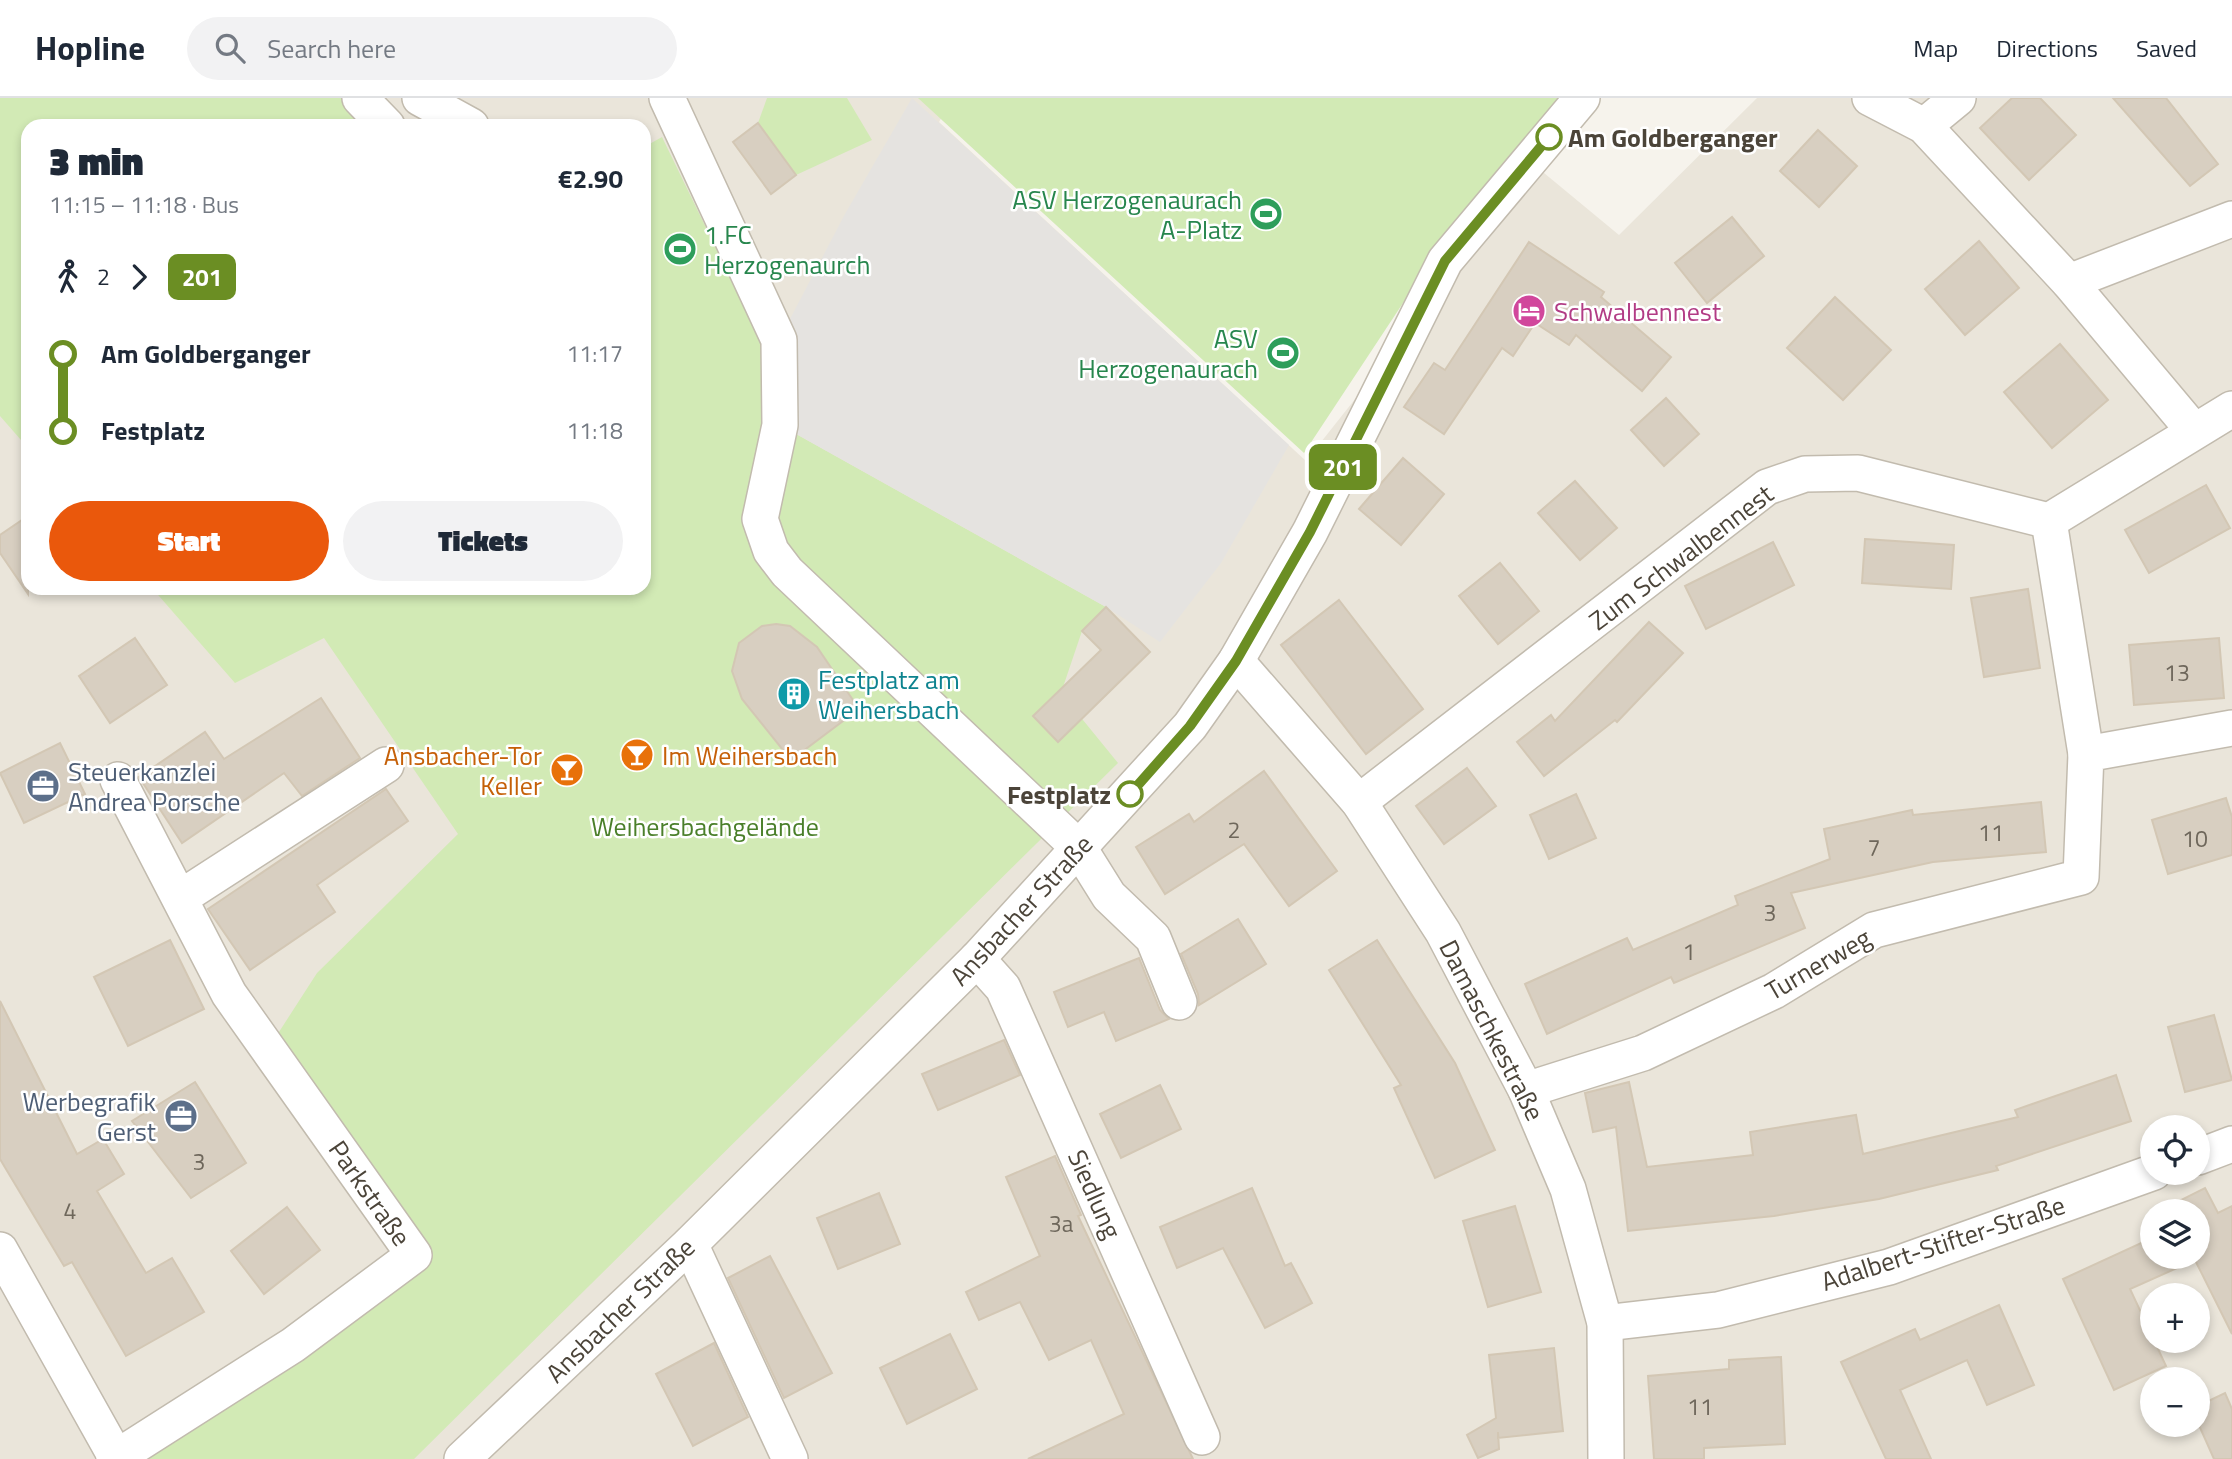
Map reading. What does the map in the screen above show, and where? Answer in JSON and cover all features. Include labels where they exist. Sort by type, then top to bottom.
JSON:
[{"type":"street","points":[[360,98],[380,119]]},
{"type":"street","points":[[420,98],[458,119]]},
{"type":"street","points":[[667,98],[779,340],[780,425],[760,519],[771,551],[787,572],[1079,848],[1110,896],[1153,938],[1180,1002]]},
{"type":"street","name":"Ansbacher Straße","points":[[462,1459],[690,1244],[977,959],[1190,726],[1236,661],[1310,532],[1445,261],[1582,98]]},
{"type":"street","points":[[1870,98],[1924,126],[2069,282],[2194,431]]},
{"type":"street","points":[[1924,126],[1958,98]]},
{"type":"street","points":[[2069,282],[2232,219]]},
{"type":"street","points":[[2049,521],[2232,409]]},
{"type":"street","name":"Zum Schwalbennest","points":[[1359,802],[1767,487],[1805,474],[1858,473],[2049,521]]},
{"type":"street","name":"Turnerweg","points":[[1526,1090],[1643,1053],[1774,991],[1874,930],[2081,877],[2086,754],[2049,521]]},
{"type":"street","name":"Damaschkestraße","points":[[1236,661],[1359,802],[1443,932],[1526,1090],[1569,1189],[1605,1323],[1606,1459]]},
{"type":"street","points":[[2086,754],[2232,728]]},
{"type":"street","points":[[180,898],[386,765]]},
{"type":"street","name":"Parkstraße","points":[[115,1458],[293,1345],[414,1255],[229,994],[118,780]]},
{"type":"street","name":"Siedlung","points":[[977,959],[1003,988],[1202,1437]]},
{"type":"street","points":[[2210,1152],[2232,1144]]},
{"type":"street","name":"Adalbert-Stifter-Straße","points":[[1605,1323],[1718,1310],[1889,1266],[2140,1177]]},
{"type":"street","points":[[690,1244],[790,1459]]},
{"type":"street","points":[[0,1250],[115,1458]]},
{"type":"shaded area","points":[[0,98],[953,98],[939,122],[1306,461],[1538,168],[1619,235],[1757,98],[2232,98],[2232,1459],[0,1459]]},
{"type":"shaded area","points":[[912,98],[1289,445],[1221,563],[1160,642],[1106,607],[780,425],[779,340],[845,214]]},
{"type":"green space","points":[[0,98],[355,98],[376,119],[21,119],[21,440],[0,416]]},
{"type":"green space","points":[[767,98],[847,98],[872,140],[796,175],[758,123]]},
{"type":"green space","name":"ASV Herzogenaurach","points":[[918,98],[1567,98],[1436,253],[1304,453]]},
{"type":"green space","name":"Weihersbachgelände","points":[[662,137],[763,345],[780,425],[1106,607],[1082,631],[1061,693],[1118,763],[414,1459],[114,1459],[413,1255],[268,1049],[317,973],[458,834],[324,638],[235,683],[158,595],[651,595],[651,143]]},
{"type":"building","points":[[2012,98],[2040,98],[2076,135],[2029,180],[1980,128]]},
{"type":"building","points":[[2113,98],[2166,98],[2218,164],[2190,186]]},
{"type":"building","points":[[758,123],[796,175],[771,194],[733,142]]},
{"type":"building","points":[[1818,130],[1857,166],[1819,207],[1780,171]]},
{"type":"building","points":[[1732,217],[1764,256],[1707,303],[1675,263]]},
{"type":"building","points":[[1979,241],[2019,288],[1965,335],[1925,289]]},
{"type":"building","points":[[1529,242],[1604,292],[1601,297],[1671,357],[1642,391],[1576,335],[1569,345],[1535,323],[1513,356],[1502,348],[1444,434],[1404,407],[1434,363],[1445,370]]},
{"type":"building","points":[[1835,297],[1891,350],[1843,400],[1787,348]]},
{"type":"building","points":[[2060,344],[2108,400],[2052,448],[2004,392]]},
{"type":"building","points":[[1666,398],[1699,434],[1664,466],[1631,430]]},
{"type":"building","points":[[1403,458],[1444,494],[1401,545],[1359,509]]},
{"type":"building","points":[[1575,481],[1617,528],[1580,560],[1538,513]]},
{"type":"building","points":[[2206,485],[2230,528],[2149,573],[2125,530]]},
{"type":"building","points":[[21,521],[21,584],[0,553],[0,535]]},
{"type":"building","points":[[1865,539],[1954,545],[1951,589],[1862,583]]},
{"type":"building","points":[[1773,542],[1794,585],[1706,629],[1685,586]]},
{"type":"building","points":[[1500,563],[1539,611],[1498,644],[1459,596]]},
{"type":"building","points":[[2028,589],[2040,668],[1984,677],[1971,598]]},
{"type":"building","points":[[1339,600],[1423,709],[1366,754],[1281,645]]},
{"type":"building","points":[[1106,607],[1150,652],[1058,742],[1033,716],[1101,650],[1082,631]]},
{"type":"building","points":[[1649,622],[1683,653],[1617,722],[1615,720],[1544,776],[1517,742],[1551,715],[1555,721]]},
{"type":"building","name":"Festplatz am Weihersbach","points":[[762,626],[790,626],[817,647],[859,709],[791,760],[742,699],[732,671],[739,643]]},
{"type":"building","points":[[135,638],[167,685],[110,723],[79,676]]},
{"type":"building","points":[[2219,638],[2224,698],[2134,705],[2129,645]]},
{"type":"building","points":[[321,698],[360,758],[302,796],[284,773],[182,843],[139,777],[205,732],[224,759]]},
{"type":"building","points":[[60,743],[85,794],[24,823],[0,773]]},
{"type":"building","points":[[1467,768],[1496,806],[1444,844],[1416,806]]},
{"type":"building","points":[[1264,771],[1337,871],[1289,906],[1244,844],[1165,894],[1136,847],[1189,814],[1194,822]]},
{"type":"building","points":[[386,789],[408,821],[317,885],[335,912],[250,970],[208,909]]},
{"type":"building","points":[[1576,794],[1596,838],[1549,859],[1530,815]]},
{"type":"building","points":[[2226,798],[2232,817],[2232,855],[2168,874],[2152,820]]},
{"type":"building","points":[[2041,802],[2046,852],[1933,862],[1791,893],[1805,928],[1674,983],[1671,977],[1547,1034],[1525,984],[1627,938],[1633,950],[1738,905],[1735,896],[1830,859],[1824,829],[1912,810],[1913,815]]},
{"type":"building","points":[[1238,919],[1266,964],[1199,1005],[1198,994],[1181,954]]},
{"type":"building","points":[[170,940],[204,1009],[128,1046],[94,977]]},
{"type":"building","points":[[1377,940],[1455,1063],[1495,1150],[1435,1178],[1394,1088],[1401,1085],[1329,970]]},
{"type":"building","points":[[1139,958],[1160,1010],[1169,1019],[1116,1041],[1104,1012],[1068,1027],[1054,992]]},
{"type":"building","points":[[0,1001],[77,1154],[103,1139],[124,1174],[97,1191],[146,1273],[172,1258],[204,1312],[126,1356],[72,1262],[64,1266],[0,1159]]},
{"type":"building","points":[[2214,1015],[2232,1080],[2185,1092],[2168,1027]]},
{"type":"building","points":[[1004,1040],[1020,1075],[938,1110],[922,1074]]},
{"type":"building","points":[[2116,1075],[2131,1121],[1996,1166],[1998,1170],[1879,1199],[1774,1216],[1628,1231],[1616,1127],[1593,1132],[1585,1093],[1629,1082],[1647,1167],[1753,1155],[1750,1132],[1856,1115],[1863,1154],[2018,1117],[2015,1110]]},
{"type":"building","points":[[195,1082],[246,1163],[191,1198],[132,1121]]},
{"type":"building","points":[[1160,1085],[1181,1129],[1121,1158],[1100,1114]]},
{"type":"building","points":[[1055,1156],[1081,1215],[1078,1216],[1193,1459],[1028,1459],[1124,1414],[1091,1340],[1049,1360],[1020,1302],[979,1320],[966,1292],[1040,1256],[1006,1177]]},
{"type":"building","points":[[1252,1188],[1285,1266],[1291,1263],[1312,1303],[1265,1328],[1223,1248],[1177,1268],[1160,1227]]},
{"type":"building","points":[[2205,1188],[2218,1213],[2232,1206],[2232,1334],[2210,1290],[2210,1283],[2206,1283],[2200,1269],[2210,1269],[2210,1199],[2183,1199]]},
{"type":"building","points":[[879,1193],[900,1244],[838,1269],[817,1218]]},
{"type":"building","points":[[1515,1206],[1541,1292],[1488,1307],[1463,1221]]},
{"type":"building","points":[[287,1207],[320,1250],[264,1294],[231,1251]]},
{"type":"building","points":[[2140,1244],[2140,1269],[2175,1269],[2130,1289],[2140,1310],[2140,1353],[2160,1353],[2166,1366],[2140,1367],[2140,1378],[2114,1390],[2063,1279]]},
{"type":"building","points":[[770,1256],[832,1373],[784,1398],[728,1278]]},
{"type":"building","points":[[1999,1305],[2034,1385],[1987,1405],[1967,1360],[1900,1390],[1931,1459],[1886,1459],[1841,1362],[1915,1329],[1920,1340]]},
{"type":"building","points":[[950,1334],[977,1389],[907,1424],[880,1368]]},
{"type":"building","points":[[714,1343],[748,1417],[693,1446],[656,1374]]},
{"type":"building","points":[[1554,1348],[1563,1431],[1498,1438],[1499,1449],[1478,1458],[1467,1435],[1496,1418],[1489,1355]]},
{"type":"building","points":[[1781,1357],[1785,1444],[1704,1448],[1704,1459],[1654,1459],[1648,1376],[1729,1369],[1729,1360]]},
{"type":"building","points":[[2225,1393],[2232,1409],[2232,1459],[2214,1459],[2204,1437],[2210,1437],[2210,1400]]},
{"type":"bus line","name":"201","points":[[1130,794],[1190,726],[1236,661],[1310,532],[1445,261],[1549,137]]},
{"type":"place","name":"Am Goldberganger","points":[[1549,137]]},
{"type":"place","name":"ASV Herzogenaurach A-Platz","points":[[1266,214]]},
{"type":"place","name":"1.FC Herzogenaurch","points":[[680,249]]},
{"type":"place","name":"Schwalbennest","points":[[1529,311]]},
{"type":"place","name":"ASV Herzogenaurach","points":[[1283,353]]},
{"type":"place","name":"Festplatz am Weihersbach","points":[[794,694]]},
{"type":"place","name":"Im Weihersbach","points":[[637,755]]},
{"type":"place","name":"Ansbacher-Tor Keller","points":[[567,770]]},
{"type":"place","name":"Steuerkanzlei Andrea Porsche","points":[[43,786]]},
{"type":"place","name":"Festplatz","points":[[1130,794]]},
{"type":"place","name":"Werbegrafik Gerst","points":[[181,1116]]}]
